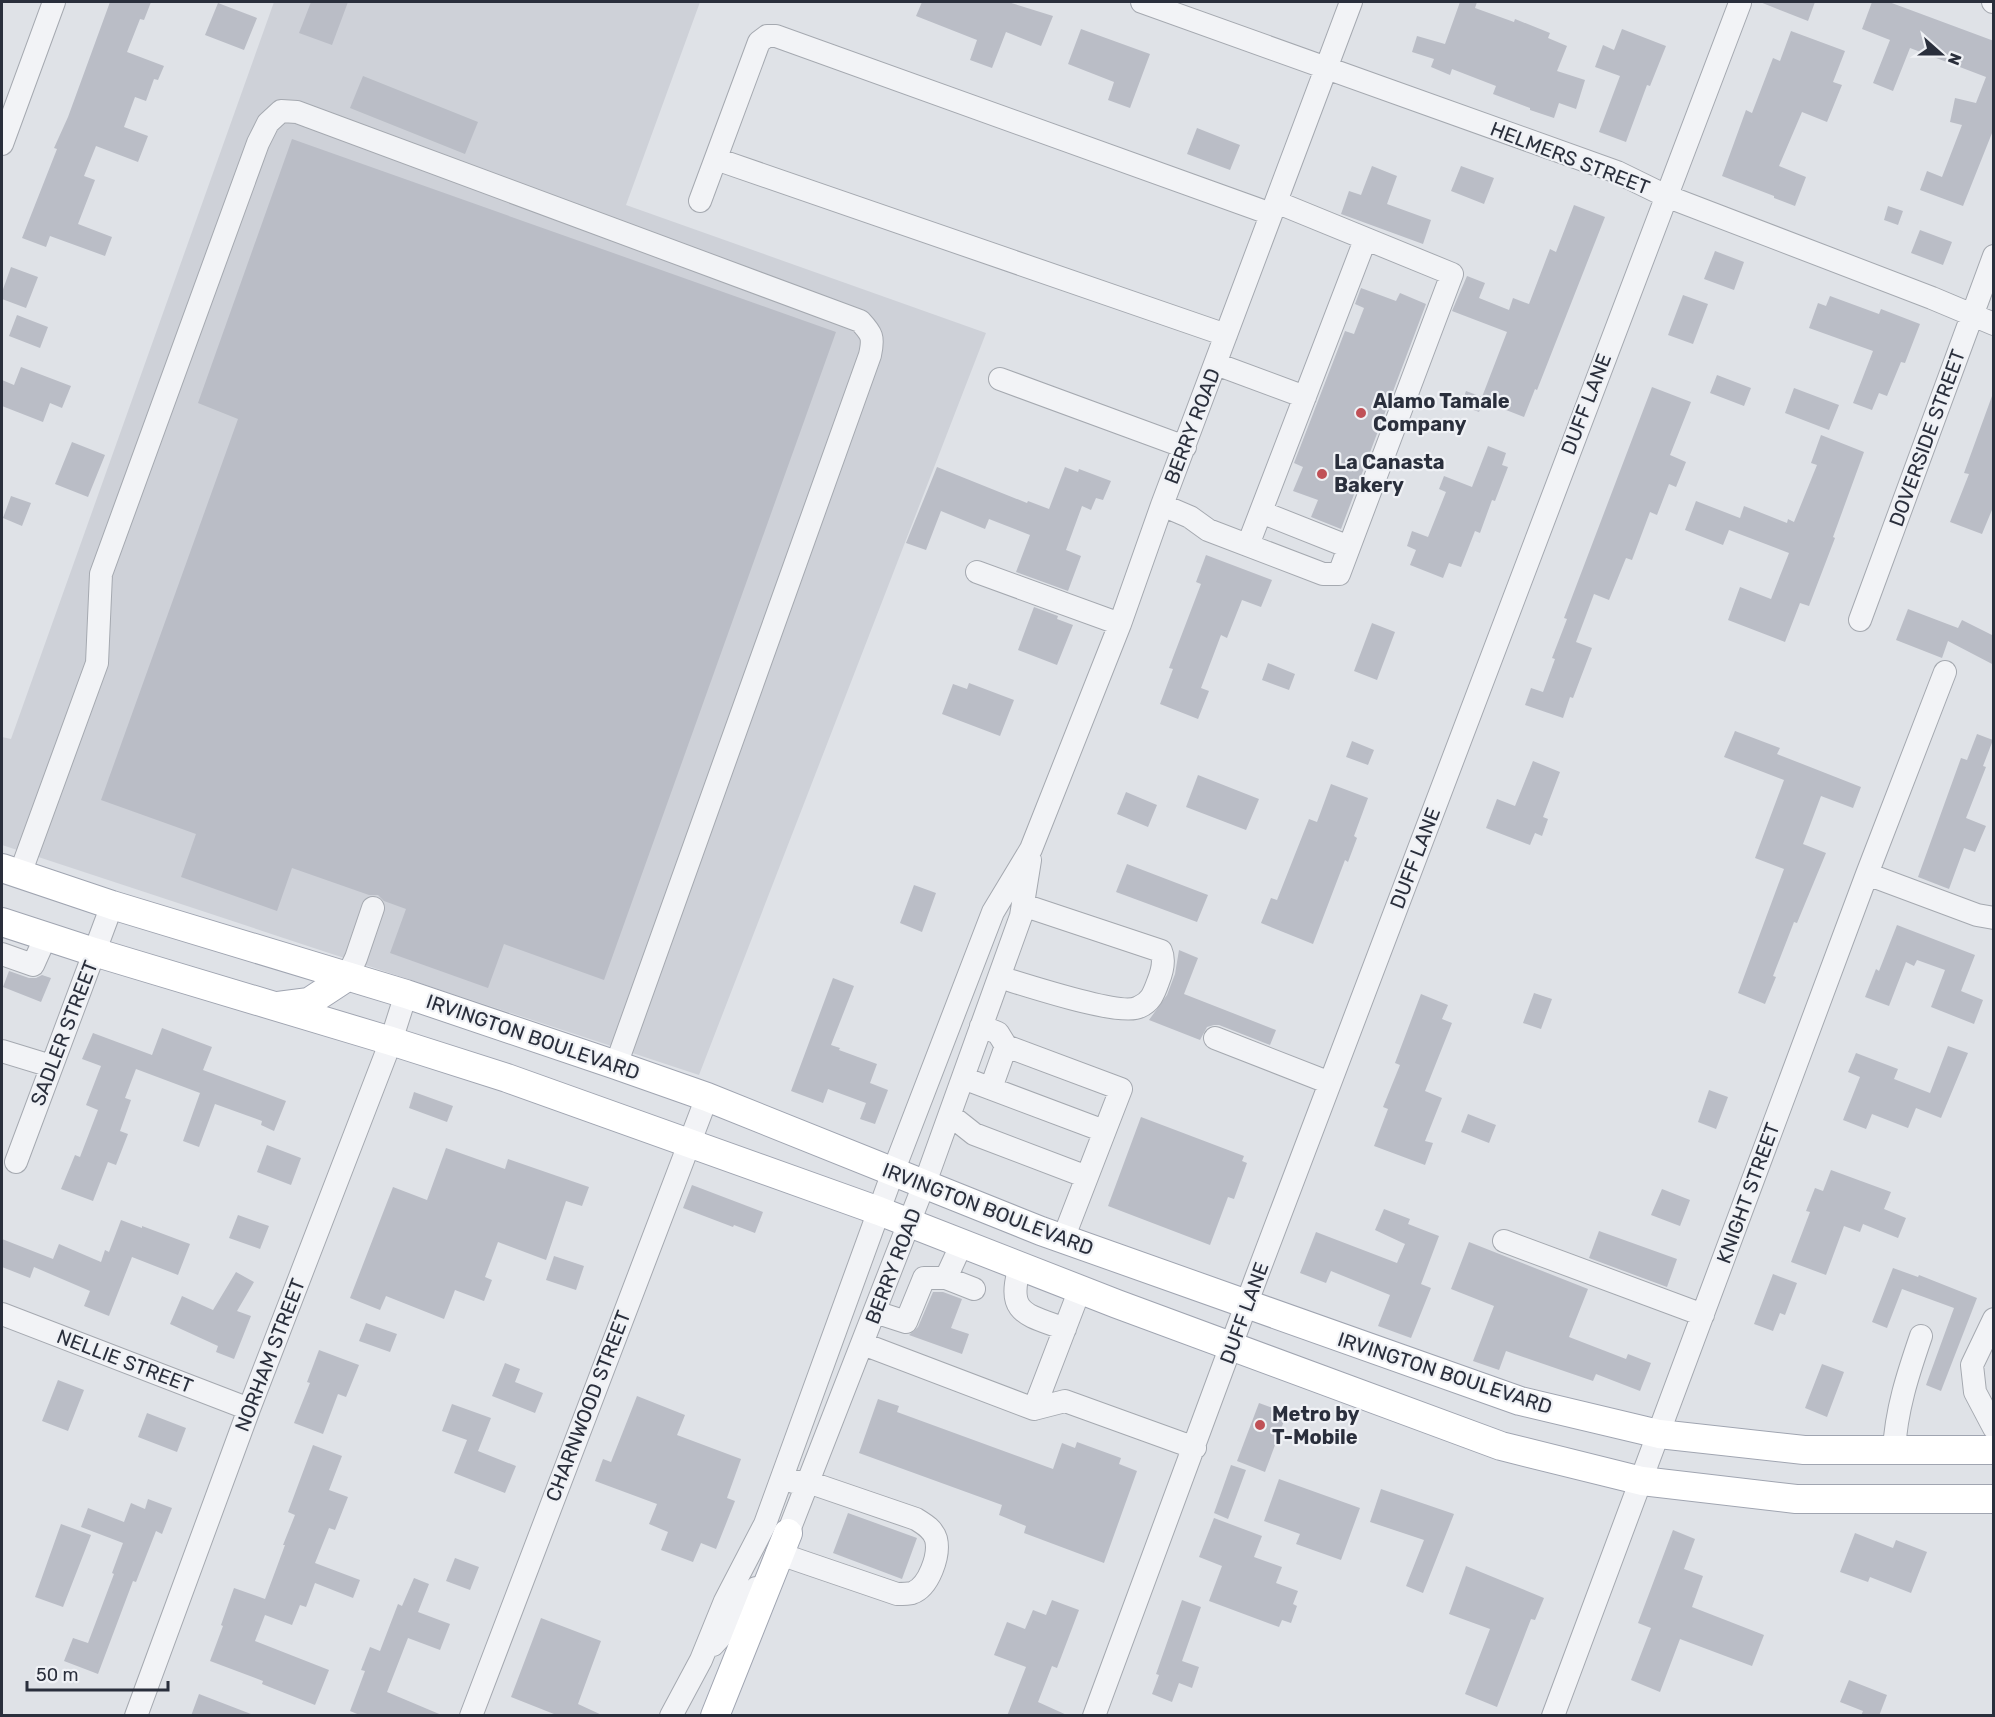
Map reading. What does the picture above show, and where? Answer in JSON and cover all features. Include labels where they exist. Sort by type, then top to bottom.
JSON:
[{"type":"main road","name":"IRVINGTON BOULEVARD","points":[[11,871],[112,905],[406,994],[707,1097],[1063,1239],[1520,1401],[1659,1434],[1804,1450],[1994,1450]]},
{"type":"main road","name":"IRVINGTON BOULEVARD","points":[[2,922],[507,1078],[910,1222],[1231,1347],[1501,1446],[1642,1481],[1796,1499],[1994,1499]]},
{"type":"main road","points":[[272,1006],[309,1002],[346,977]]},
{"type":"main road","points":[[715,1716],[782,1546]]},
{"type":"street","points":[[2,144],[54,2]]},
{"type":"street","name":"HELMERS STREET","points":[[1142,2],[1617,172],[1666,196],[1994,324]]},
{"type":"street","name":"BERRY ROAD","points":[[671,1716],[701,1660],[725,1601],[765,1524],[893,1172],[993,912],[1031,849],[1120,624],[1351,2]]},
{"type":"street","name":"DUFF LANE","points":[[1094,1716],[1246,1305],[1740,3]]},
{"type":"street","points":[[700,201],[759,42],[767,36],[776,36],[1365,240],[1452,274],[1339,574],[1323,574],[1208,530],[1190,517],[1162,506]]},
{"type":"street","points":[[11,871],[52,789],[97,663],[101,574],[258,143],[268,123],[281,111],[297,112],[860,321],[871,333],[873,344],[870,355],[615,1065]]},
{"type":"street","points":[[716,159],[1226,335]]},
{"type":"street","points":[[1248,545],[1365,240]]},
{"type":"street","name":"DOVERSIDE STREET","points":[[1860,620],[1994,256]]},
{"type":"street","points":[[1216,364],[1305,397]]},
{"type":"street","points":[[1000,379],[1185,447]]},
{"type":"street","points":[[1261,512],[1349,547]]},
{"type":"street","points":[[977,572],[1120,624]]},
{"type":"street","name":"KNIGHT STREET","points":[[1554,1716],[1867,874],[1945,672]]},
{"type":"street","name":"BERRY ROAD","points":[[701,1660],[742,1613],[782,1546],[863,1344],[950,1115],[1021,916],[1031,849]]},
{"type":"street","points":[[1867,874],[1977,915],[1994,918]]},
{"type":"street","points":[[999,977],[1062,996],[1114,1008],[1137,1009],[1152,999],[1160,977],[1163,957],[1161,951],[1023,904]]},
{"type":"street","name":"SADLER STREET","points":[[16,1161],[112,905]]},
{"type":"street","points":[[346,977],[356,958],[373,908]]},
{"type":"street","points":[[2,954],[33,965],[46,936]]},
{"type":"street","name":"NORHAM STREET","points":[[136,1716],[249,1409],[391,1041],[406,994]]},
{"type":"street","points":[[981,1026],[998,1034],[1006,1046],[1120,1089],[1063,1239]]},
{"type":"street","points":[[1215,1038],[1330,1083]]},
{"type":"street","points":[[991,1088],[1006,1046]]},
{"type":"street","points":[[2,1051],[51,1066]]},
{"type":"street","points":[[963,1078],[1104,1131]]},
{"type":"street","name":"CHARNWOOD STREET","points":[[471,1716],[707,1097]]},
{"type":"street","points":[[950,1115],[974,1134],[1087,1177]]},
{"type":"street","points":[[1504,1241],[1703,1315]]},
{"type":"street","points":[[946,1278],[962,1243]]},
{"type":"street","points":[[1020,1266],[1014,1294],[1017,1304],[1024,1313],[1065,1329]]},
{"type":"street","points":[[875,1312],[906,1322],[924,1278],[946,1278],[974,1289]]},
{"type":"street","points":[[1034,1409],[1080,1289]]},
{"type":"street","name":"NELLIE STREET","points":[[2,1314],[249,1409]]},
{"type":"street","points":[[1994,1319],[1972,1365],[1974,1392],[1994,1428]]},
{"type":"street","points":[[1894,1450],[1895,1425],[1902,1394],[1921,1335]]},
{"type":"street","points":[[863,1344],[1034,1409],[1065,1401],[1195,1448]]},
{"type":"street","points":[[1972,1365],[1994,1373]]},
{"type":"street","points":[[781,1481],[808,1482],[916,1519],[927,1526],[935,1537],[937,1550],[933,1566],[925,1582],[913,1593],[897,1594],[782,1546]]},
{"type":"shaded area","points":[[274,2],[700,2],[626,205],[986,333],[699,1075],[2,845],[2,737],[11,739]]},
{"type":"building","points":[[110,2],[151,2],[144,20],[140,19],[127,52],[164,66],[158,80],[154,79],[146,101],[135,97],[124,127],[148,136],[138,162],[96,146],[84,176],[95,180],[78,224],[112,237],[105,256],[50,236],[46,247],[22,238]]},
{"type":"building","points":[[311,2],[348,2],[332,45],[299,33]]},
{"type":"building","points":[[922,2],[1008,2],[1053,16],[1041,46],[1006,32],[992,68],[970,60],[977,40],[916,16]]},
{"type":"building","points":[[1460,2],[1477,2],[1475,8],[1514,22],[1515,19],[1550,33],[1548,38],[1567,46],[1557,71],[1585,80],[1576,109],[1559,103],[1554,118],[1530,110],[1530,108],[1493,94],[1496,86],[1452,69],[1450,75],[1431,67],[1434,59],[1412,52],[1417,36],[1445,44]]},
{"type":"building","points":[[1760,2],[1815,2],[1808,21]]},
{"type":"building","points":[[1872,2],[1889,2],[1994,41],[1994,128],[1963,206],[1920,190],[1927,171],[1942,177],[1962,125],[1950,122],[1955,98],[1976,103],[1986,77],[1910,48],[1893,91],[1873,83],[1890,40],[1862,29]]},
{"type":"building","points":[[218,3],[257,18],[244,50],[205,35]]},
{"type":"building","points":[[1081,29],[1150,54],[1130,108],[1108,100],[1114,82],[1068,64]]},
{"type":"building","points":[[1622,29],[1666,46],[1650,86],[1647,85],[1626,142],[1599,132],[1620,76],[1595,67],[1603,45],[1614,50]]},
{"type":"building","points":[[1791,31],[1845,51],[1833,82],[1842,85],[1827,122],[1802,112],[1779,166],[1806,177],[1795,206],[1722,176],[1746,110],[1752,113],[1773,58],[1780,61]]},
{"type":"building","points":[[363,76],[478,122],[465,154],[350,108]]},
{"type":"building","points":[[1197,128],[1240,145],[1230,170],[1187,154]]},
{"type":"building","points":[[292,139],[836,332],[604,980],[504,944],[488,988],[390,953],[406,909],[384,901],[378,895],[369,895],[292,868],[277,911],[181,877],[196,834],[101,800],[238,419],[198,403]]},
{"type":"building","points":[[1372,166],[1397,176],[1387,204],[1431,220],[1423,244],[1341,214],[1349,191],[1361,195]]},
{"type":"building","points":[[1461,166],[1494,178],[1484,204],[1451,191]]},
{"type":"building","points":[[1574,205],[1605,217],[1537,390],[1535,389],[1524,417],[1483,401],[1479,412],[1461,405],[1466,391],[1482,397],[1507,332],[1452,311],[1467,276],[1485,283],[1479,298],[1509,310],[1513,298],[1529,304],[1550,249],[1556,252]]},
{"type":"building","points":[[1888,206],[1903,211],[1898,225],[1884,220]]},
{"type":"building","points":[[1920,230],[1952,242],[1943,265],[1911,253]]},
{"type":"building","points":[[1715,251],[1744,262],[1734,290],[1704,279]]},
{"type":"building","points":[[11,267],[38,277],[26,308],[2,299],[2,292]]},
{"type":"building","points":[[1361,288],[1396,301],[1400,293],[1426,304],[1341,529],[1311,517],[1318,500],[1293,491],[1303,467],[1294,463],[1345,331],[1354,334],[1364,308],[1355,304]]},
{"type":"building","points":[[1683,295],[1708,304],[1693,344],[1668,335]]},
{"type":"building","points":[[1830,296],[1879,314],[1881,309],[1920,324],[1905,363],[1901,362],[1887,396],[1879,393],[1872,410],[1853,403],[1873,351],[1809,328],[1818,303],[1826,306]]},
{"type":"building","points":[[17,315],[48,327],[40,348],[9,336]]},
{"type":"building","points":[[21,367],[71,386],[62,408],[50,403],[43,422],[2,406],[2,380],[14,385]]},
{"type":"building","points":[[1717,375],[1751,388],[1744,406],[1710,393]]},
{"type":"building","points":[[1652,387],[1691,402],[1670,455],[1686,462],[1676,487],[1669,484],[1657,515],[1650,512],[1632,560],[1626,558],[1609,600],[1594,594],[1576,642],[1592,648],[1563,718],[1525,705],[1531,688],[1543,692],[1555,659],[1552,658],[1567,619],[1564,618]]},
{"type":"building","points":[[1794,388],[1839,405],[1829,430],[1785,413]]},
{"type":"building","points":[[1992,396],[1994,505],[1982,534],[1950,522],[1969,474],[1964,473]]},
{"type":"building","points":[[1821,435],[1864,452],[1809,606],[1800,603],[1785,642],[1728,620],[1740,587],[1771,599],[1789,553],[1729,530],[1723,545],[1685,530],[1696,501],[1740,518],[1744,506],[1787,523],[1788,519],[1794,522],[1817,465],[1811,463]]},
{"type":"building","points":[[72,442],[105,455],[88,497],[55,484]]},
{"type":"building","points":[[1488,446],[1506,453],[1502,465],[1508,467],[1495,501],[1492,500],[1480,533],[1475,531],[1461,567],[1449,563],[1443,578],[1410,565],[1416,550],[1407,546],[1412,531],[1428,537],[1446,492],[1439,489],[1444,476],[1472,487]]},
{"type":"building","points":[[937,467],[1027,503],[1028,501],[1049,509],[1065,467],[1078,472],[1079,469],[1111,481],[1103,500],[1096,498],[1091,510],[1082,506],[1066,550],[1081,556],[1068,591],[1016,572],[1030,535],[989,519],[985,529],[941,511],[926,550],[906,543]]},
{"type":"building","points":[[11,496],[31,503],[22,526],[3,518]]},
{"type":"building","points":[[1206,555],[1272,580],[1261,607],[1242,600],[1227,638],[1221,635],[1201,688],[1209,691],[1198,719],[1160,704],[1173,669],[1169,668],[1201,584],[1196,582]]},
{"type":"building","points":[[1034,607],[1058,616],[1057,619],[1073,625],[1057,665],[1018,650]]},
{"type":"building","points":[[1908,609],[1958,628],[1962,620],[1994,636],[1994,665],[1948,641],[1942,658],[1896,640]]},
{"type":"building","points":[[1372,623],[1395,632],[1377,680],[1354,671]]},
{"type":"building","points":[[1268,663],[1295,674],[1289,690],[1262,680]]},
{"type":"building","points":[[969,683],[1014,700],[1000,736],[942,714],[953,684],[967,689]]},
{"type":"building","points":[[1735,731],[1780,748],[1777,754],[1861,787],[1853,808],[1821,796],[1803,844],[1826,853],[1797,923],[1794,922],[1765,1004],[1738,993],[1784,869],[1755,858],[1784,780],[1724,757]]},
{"type":"building","points":[[1977,734],[1993,740],[1983,766],[1986,767],[1966,818],[1986,826],[1975,852],[1964,848],[1949,889],[1918,877],[1961,758],[1967,760]]},
{"type":"building","points":[[1352,741],[1374,750],[1368,765],[1346,757]]},
{"type":"building","points":[[1533,761],[1560,772],[1543,817],[1548,819],[1542,836],[1535,833],[1530,845],[1486,828],[1497,799],[1515,806]]},
{"type":"building","points":[[1198,775],[1259,799],[1246,830],[1186,807]]},
{"type":"building","points":[[1331,784],[1368,798],[1354,836],[1357,838],[1348,862],[1345,860],[1313,944],[1261,923],[1271,898],[1277,900],[1309,819],[1317,822]]},
{"type":"building","points":[[1126,792],[1157,805],[1148,827],[1117,814]]},
{"type":"building","points":[[1127,864],[1208,895],[1197,922],[1116,892]]},
{"type":"building","points":[[914,885],[936,893],[922,932],[900,923]]},
{"type":"building","points":[[1897,925],[1975,955],[1961,991],[1983,1000],[1974,1024],[1931,1007],[1945,970],[1917,960],[1914,966],[1906,962],[1889,1006],[1865,997],[1876,969],[1879,971]]},
{"type":"building","points":[[1179,950],[1198,958],[1184,994],[1276,1030],[1270,1045],[1219,1025],[1207,1027],[1200,1040],[1149,1020],[1167,995],[1175,974]]},
{"type":"building","points":[[9,971],[29,978],[42,975],[51,978],[41,1002],[3,987]]},
{"type":"building","points":[[833,978],[854,986],[831,1045],[877,1064],[870,1083],[888,1090],[875,1124],[860,1119],[866,1103],[828,1089],[823,1103],[791,1091]]},
{"type":"building","points":[[1534,993],[1552,999],[1541,1029],[1523,1023]]},
{"type":"building","points":[[1421,994],[1448,1005],[1442,1019],[1452,1023],[1425,1091],[1442,1098],[1425,1141],[1433,1143],[1425,1165],[1374,1146],[1388,1109],[1383,1107],[1400,1065],[1395,1063]]},
{"type":"building","points":[[162,1028],[212,1047],[203,1070],[286,1101],[274,1131],[261,1125],[262,1121],[215,1104],[199,1147],[183,1141],[200,1093],[136,1069],[125,1098],[131,1100],[120,1131],[128,1134],[116,1165],[108,1162],[93,1201],[61,1189],[75,1155],[80,1157],[98,1110],[86,1105],[101,1066],[82,1059],[93,1033],[152,1055]]},
{"type":"building","points":[[1948,1046],[1968,1053],[1941,1118],[1916,1108],[1908,1128],[1872,1114],[1866,1129],[1843,1120],[1860,1077],[1848,1072],[1856,1053],[1898,1069],[1894,1079],[1930,1093]]},
{"type":"building","points":[[1709,1090],[1728,1097],[1716,1129],[1698,1122]]},
{"type":"building","points":[[414,1092],[453,1106],[447,1122],[409,1108]]},
{"type":"building","points":[[1468,1114],[1496,1125],[1489,1143],[1461,1132]]},
{"type":"building","points":[[1141,1117],[1244,1156],[1242,1161],[1247,1163],[1234,1199],[1228,1197],[1210,1245],[1108,1206]]},
{"type":"building","points":[[267,1145],[301,1158],[291,1185],[257,1172]]},
{"type":"building","points":[[446,1148],[505,1169],[508,1159],[589,1187],[582,1206],[566,1201],[546,1260],[498,1242],[485,1277],[492,1280],[484,1301],[455,1290],[444,1319],[386,1296],[380,1310],[350,1298],[393,1187],[427,1200]]},
{"type":"building","points":[[1831,1170],[1891,1192],[1884,1209],[1906,1218],[1898,1238],[1863,1224],[1860,1232],[1844,1226],[1826,1275],[1791,1262],[1810,1212],[1806,1211],[1815,1188],[1823,1191]]},
{"type":"building","points":[[692,1185],[763,1212],[755,1233],[683,1208]]},
{"type":"building","points":[[1662,1189],[1690,1200],[1680,1226],[1651,1215]]},
{"type":"building","points":[[1384,1209],[1410,1219],[1408,1224],[1439,1236],[1421,1284],[1431,1288],[1411,1338],[1378,1326],[1390,1295],[1331,1271],[1326,1283],[1300,1273],[1316,1232],[1397,1263],[1405,1244],[1375,1230]]},
{"type":"building","points":[[238,1215],[269,1226],[260,1249],[229,1238]]},
{"type":"building","points":[[121,1220],[190,1244],[178,1275],[132,1257],[109,1316],[84,1306],[90,1291],[34,1267],[30,1278],[2,1267],[2,1239],[53,1259],[59,1244],[101,1262],[105,1250],[109,1252]]},
{"type":"building","points":[[1599,1231],[1677,1259],[1667,1287],[1589,1258]]},
{"type":"building","points":[[1469,1242],[1588,1289],[1569,1337],[1626,1359],[1628,1354],[1651,1363],[1640,1391],[1596,1374],[1593,1381],[1506,1351],[1499,1370],[1473,1361],[1494,1306],[1451,1289]]},
{"type":"building","points":[[554,1256],[584,1266],[576,1290],[546,1280]]},
{"type":"building","points":[[1893,1268],[1918,1277],[1919,1275],[1977,1298],[1941,1391],[1926,1385],[1954,1308],[1902,1289],[1887,1328],[1872,1322]]},
{"type":"building","points":[[236,1272],[254,1282],[237,1311],[251,1316],[234,1359],[216,1352],[218,1346],[170,1324],[182,1296],[213,1310]]},
{"type":"building","points":[[1773,1274],[1797,1283],[1785,1315],[1780,1313],[1773,1331],[1754,1324]]},
{"type":"building","points":[[933,1292],[943,1292],[962,1299],[951,1328],[969,1334],[962,1354],[909,1335],[918,1327]]},
{"type":"building","points":[[366,1323],[397,1334],[390,1352],[359,1341]]},
{"type":"building","points":[[319,1350],[359,1365],[346,1397],[338,1394],[323,1434],[294,1423],[310,1383],[307,1382]]},
{"type":"building","points":[[505,1363],[520,1369],[515,1382],[543,1393],[535,1413],[492,1396]]},
{"type":"building","points":[[1822,1364],[1844,1372],[1827,1417],[1805,1408]]},
{"type":"building","points":[[58,1380],[84,1390],[68,1431],[42,1421]]},
{"type":"building","points":[[637,1396],[685,1415],[677,1435],[741,1459],[727,1498],[735,1501],[716,1549],[701,1543],[693,1562],[661,1550],[668,1532],[649,1524],[657,1504],[595,1481],[603,1459],[611,1462]]},
{"type":"building","points":[[878,1399],[899,1406],[897,1412],[1053,1469],[1062,1443],[1075,1448],[1077,1442],[1121,1458],[1119,1464],[1137,1471],[1104,1563],[1024,1533],[1026,1526],[999,1515],[1002,1505],[859,1453]]},
{"type":"building","points":[[1259,1403],[1287,1413],[1265,1472],[1237,1461]]},
{"type":"building","points":[[452,1404],[491,1418],[478,1451],[516,1466],[505,1493],[454,1473],[467,1440],[442,1431]]},
{"type":"building","points":[[147,1413],[186,1428],[177,1452],[138,1437]]},
{"type":"building","points":[[313,1445],[342,1456],[329,1490],[348,1497],[335,1530],[329,1528],[315,1563],[360,1580],[353,1598],[315,1583],[306,1607],[300,1605],[292,1625],[265,1615],[255,1641],[329,1670],[315,1705],[262,1684],[263,1681],[210,1661],[234,1588],[265,1599],[295,1515],[288,1512]]},
{"type":"building","points":[[1231,1465],[1246,1470],[1228,1519],[1214,1513]]},
{"type":"building","points":[[1279,1479],[1360,1508],[1341,1560],[1296,1544],[1300,1534],[1264,1521]]},
{"type":"building","points":[[1381,1489],[1454,1514],[1423,1593],[1406,1586],[1424,1540],[1370,1522]]},
{"type":"building","points":[[148,1499],[172,1508],[162,1534],[156,1531],[136,1582],[133,1581],[98,1674],[64,1661],[73,1638],[88,1643],[123,1543],[81,1527],[88,1508],[124,1522],[131,1503],[145,1509]]},
{"type":"building","points":[[848,1513],[917,1538],[902,1579],[833,1553]]},
{"type":"building","points":[[1214,1518],[1262,1536],[1254,1557],[1282,1567],[1276,1583],[1298,1591],[1293,1604],[1297,1606],[1291,1623],[1282,1620],[1279,1627],[1209,1601],[1222,1566],[1199,1557]]},
{"type":"building","points":[[61,1524],[91,1535],[63,1607],[35,1597]]},
{"type":"building","points":[[1673,1530],[1695,1539],[1684,1569],[1703,1576],[1692,1607],[1764,1635],[1752,1666],[1680,1639],[1660,1692],[1631,1680],[1651,1628],[1638,1623]]},
{"type":"building","points":[[1855,1533],[1893,1548],[1896,1540],[1927,1552],[1911,1593],[1870,1577],[1868,1582],[1840,1572]]},
{"type":"building","points":[[455,1558],[479,1567],[470,1590],[446,1581]]},
{"type":"building","points":[[1466,1566],[1544,1598],[1535,1620],[1531,1619],[1497,1707],[1465,1694],[1490,1629],[1449,1614]]},
{"type":"building","points":[[414,1578],[429,1584],[418,1612],[450,1624],[440,1650],[408,1638],[387,1692],[444,1716],[362,1716],[350,1711],[365,1671],[361,1670],[370,1647],[380,1651],[398,1604],[402,1606]]},
{"type":"building","points":[[1052,1600],[1079,1610],[1057,1668],[1052,1666],[1038,1702],[1069,1716],[1007,1716],[1026,1667],[994,1655],[1007,1622],[1025,1629],[1033,1610],[1046,1615]]},
{"type":"building","points":[[1182,1600],[1201,1607],[1182,1661],[1199,1667],[1192,1688],[1179,1683],[1172,1702],[1152,1694],[1159,1675],[1156,1674]]},
{"type":"building","points":[[541,1618],[601,1641],[578,1704],[604,1716],[559,1716],[511,1697]]},
{"type":"building","points":[[1849,1680],[1887,1695],[1879,1716],[1861,1716],[1863,1711],[1840,1702]]},
{"type":"building","points":[[199,1694],[251,1714],[251,1716],[191,1716]]},
{"type":"place","name":"Alamo Tamale Company","points":[[1361,413]]},
{"type":"place","name":"La Canasta Bakery","points":[[1322,474]]},
{"type":"place","name":"Metro by T-Mobile","points":[[1260,1425]]}]
